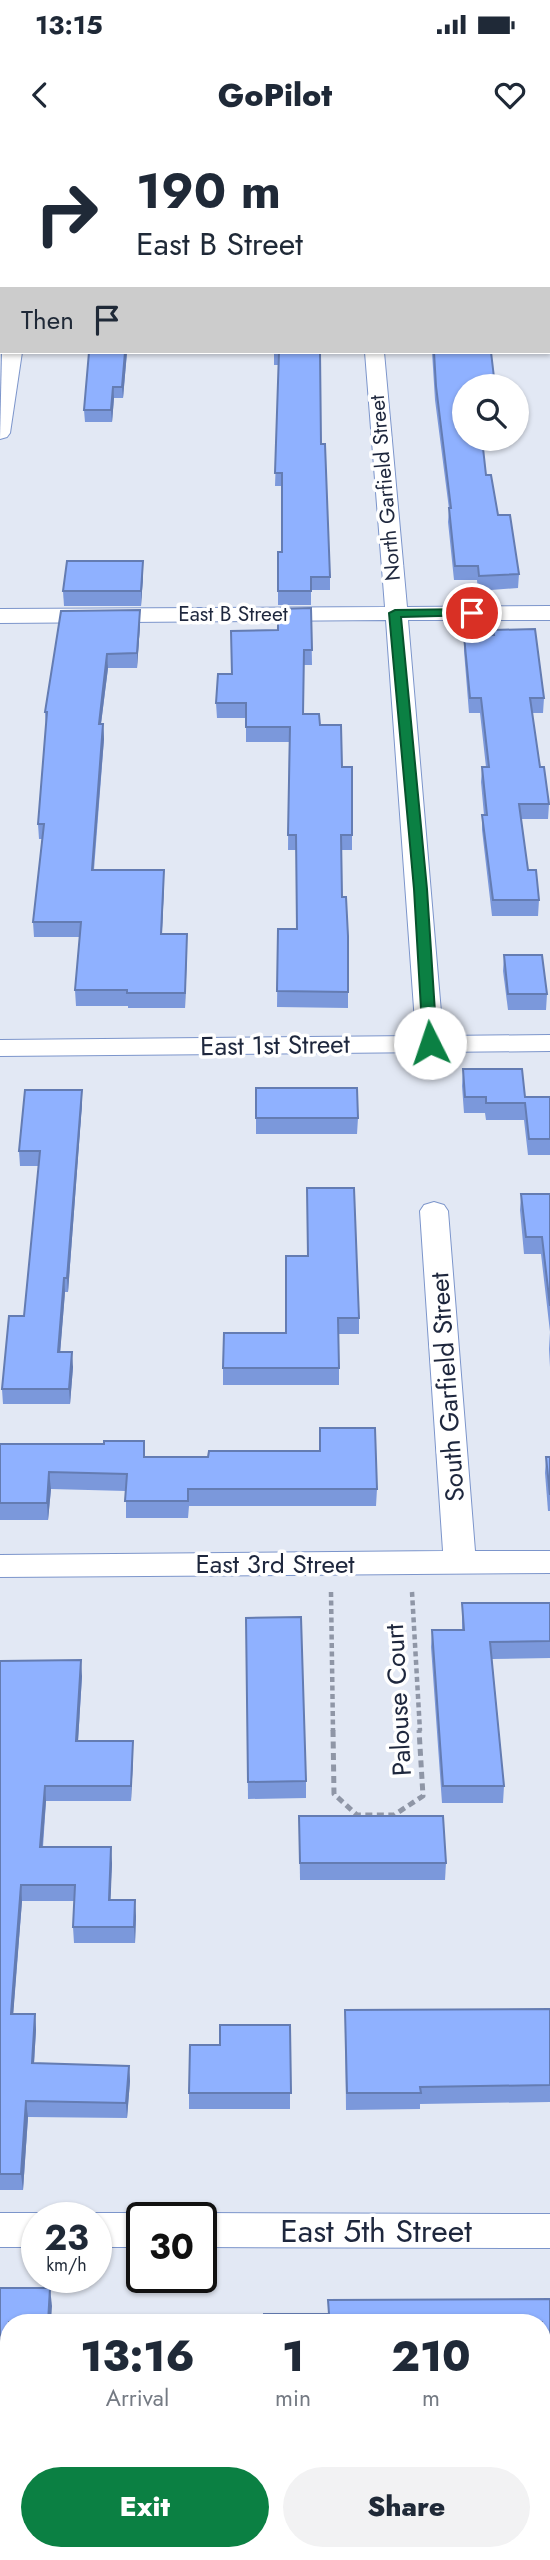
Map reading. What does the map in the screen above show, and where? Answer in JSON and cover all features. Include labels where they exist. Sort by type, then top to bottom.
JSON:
[{"type":"street","points":[[0,433],[12,354]]},
{"type":"street","name":"North Garfield Street","points":[[374,354],[420,889],[430,1043]]},
{"type":"street","name":"East B Street","points":[[0,616],[550,613]]},
{"type":"street","name":"East 1st Street","points":[[0,1048],[550,1043]]},
{"type":"street","name":"South Garfield Street","points":[[434,1211],[460,1563]]},
{"type":"street","name":"East 3rd Street","points":[[0,1566],[550,1562]]},
{"type":"street","points":[[0,2230],[21,2230]]},
{"type":"street","name":"East 5th Street","points":[[217,2230],[550,2231]]},
{"type":"path","name":"Palouse Court","points":[[331,1587],[334,1794],[356,1815],[394,1815],[423,1796],[411,1586]]},
{"type":"building","points":[[89,354],[125,354],[122,387],[113,387],[111,410],[84,410]]},
{"type":"building","points":[[279,354],[320,354],[321,444],[325,444],[330,577],[311,577],[311,591],[278,591],[278,552],[282,552],[282,473],[275,473]]},
{"type":"building","points":[[434,354],[491,354],[494,374],[452,374],[452,451],[483,451],[486,475],[491,475],[498,515],[510,515],[519,574],[479,576],[478,566],[455,566]]},
{"type":"building","points":[[67,561],[143,561],[141,591],[63,591]]},
{"type":"building","points":[[311,608],[312,650],[304,650],[303,714],[319,714],[320,725],[341,725],[342,767],[352,767],[352,835],[341,835],[342,897],[346,897],[348,936],[348,992],[277,991],[278,929],[297,929],[296,835],[288,835],[290,727],[246,727],[246,703],[216,703],[218,674],[232,674],[231,631],[278,630],[278,609]]},
{"type":"building","points":[[140,610],[137,653],[107,654],[99,724],[103,724],[92,870],[164,870],[161,934],[187,934],[185,993],[75,990],[81,922],[33,922],[44,824],[38,824],[45,712],[61,611]]},
{"type":"building","points":[[535,629],[544,698],[530,698],[540,767],[544,767],[549,804],[519,804],[528,870],[536,870],[539,900],[493,900],[482,815],[487,815],[482,767],[489,767],[481,698],[470,698],[464,636],[494,635],[493,630]]},
{"type":"building","points":[[504,955],[542,955],[547,994],[508,994]]},
{"type":"building","points":[[463,1069],[522,1069],[525,1097],[550,1097],[550,1139],[529,1139],[525,1103],[486,1103],[486,1097],[465,1097]]},
{"type":"building","points":[[256,1088],[357,1088],[358,1118],[256,1118]]},
{"type":"building","points":[[25,1090],[82,1090],[67,1278],[64,1278],[58,1352],[72,1352],[69,1389],[2,1389],[9,1316],[24,1316],[40,1151],[19,1151]]},
{"type":"building","points":[[307,1188],[354,1188],[359,1318],[338,1318],[339,1368],[223,1368],[224,1333],[286,1333],[286,1256],[308,1256]]},
{"type":"building","points":[[521,1194],[550,1194],[550,1306],[542,1237],[526,1237]]},
{"type":"building","points":[[320,1428],[375,1428],[377,1489],[188,1489],[188,1501],[125,1501],[127,1474],[49,1472],[47,1503],[0,1503],[0,1444],[104,1444],[104,1441],[144,1441],[144,1457],[208,1457],[209,1451],[320,1451]]},
{"type":"building","points":[[546,1457],[550,1457],[550,1495]]},
{"type":"building","points":[[462,1603],[550,1603],[550,1641],[490,1642],[504,1786],[443,1786],[432,1630],[464,1630]]},
{"type":"building","points":[[301,1617],[306,1781],[248,1782],[246,1618]]},
{"type":"building","points":[[81,1660],[76,1741],[133,1741],[131,1786],[45,1786],[40,1847],[111,1847],[109,1900],[135,1900],[134,1927],[73,1927],[75,1885],[21,1885],[11,2014],[35,2014],[32,2063],[129,2066],[126,2103],[26,2101],[21,2174],[0,2174],[0,1661]]},
{"type":"building","points":[[299,1816],[443,1816],[446,1863],[300,1863]]},
{"type":"building","points":[[550,2009],[550,2085],[420,2087],[421,2093],[347,2093],[345,2010]]},
{"type":"building","points":[[220,2025],[290,2025],[291,2093],[189,2093],[190,2045],[220,2045]]},
{"type":"building","points":[[0,2288],[21,2288],[21,2293],[50,2293],[48,2314],[0,2314]]},
{"type":"building","points":[[550,2299],[550,2314],[329,2314],[328,2300]]},
{"type":"route","points":[[430,1043],[420,889],[395,613],[472,613]]}]
